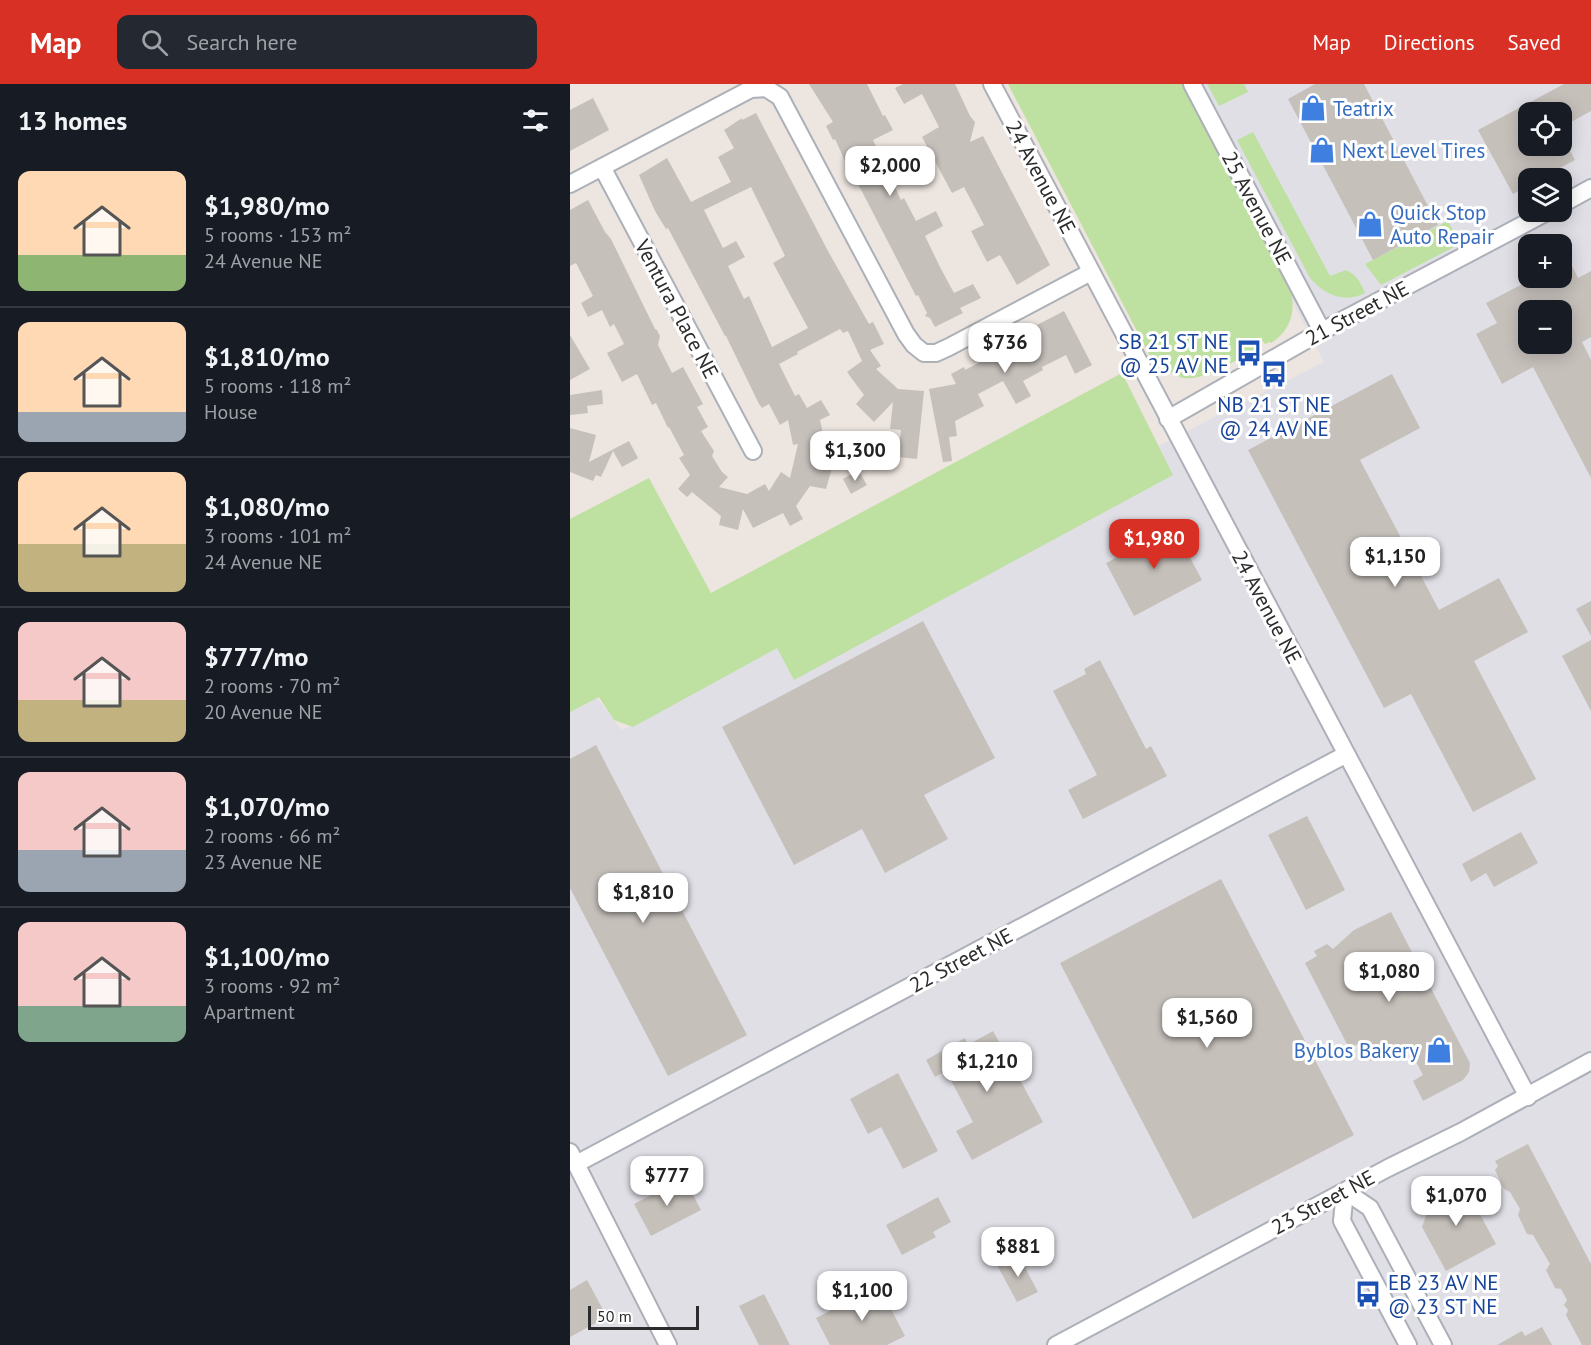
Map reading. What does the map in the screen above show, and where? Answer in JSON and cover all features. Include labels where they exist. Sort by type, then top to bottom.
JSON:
[{"type":"street","name":"24 Avenue NE","points":[[992,84],[1528,1097]]},
{"type":"street","name":"25 Avenue NE","points":[[1192,84],[1322,331]]},
{"type":"street","points":[[570,184],[751,88],[766,88],[780,97],[906,334],[924,353],[936,353],[949,347],[1091,272]]},
{"type":"street","name":"Ventura Place NE","points":[[602,167],[753,452]]},
{"type":"street","points":[[1572,198],[1591,188]]},
{"type":"street","name":"21 Street NE","points":[[1168,419],[1322,331],[1528,222]]},
{"type":"street","name":"22 Street NE","points":[[573,1158],[1345,754]]},
{"type":"street","name":"23 Street NE","points":[[1056,1345],[1591,1062]]},
{"type":"street","points":[[573,1158],[668,1345]]},
{"type":"street","points":[[1408,1345],[1342,1221],[1345,1191],[1370,1208],[1443,1345]]},
{"type":"shaded area","points":[[1179,84],[1591,84],[1591,1345],[570,1345],[570,705],[593,693],[622,730],[1195,427],[1324,362]]},
{"type":"green space","points":[[1008,84],[1182,84],[1291,291],[1292,314],[1283,333],[1271,343],[1265,344],[1262,340],[1256,343],[1258,348],[1202,376],[1184,378],[1158,367],[1150,356]]},
{"type":"green space","points":[[1207,84],[1244,84],[1248,92],[1219,106]]},
{"type":"green space","points":[[1253,132],[1330,276],[1346,270],[1358,280],[1365,293],[1350,298],[1335,296],[1321,289],[1310,278],[1237,140]]},
{"type":"green space","points":[[1448,221],[1457,238],[1469,232],[1475,236],[1381,285],[1365,264]]},
{"type":"green space","points":[[1122,373],[1173,475],[794,680],[777,648],[633,727],[614,720],[599,697],[570,712],[570,519],[649,478],[711,593]]},
{"type":"building","points":[[809,84],[867,84],[883,116],[885,115],[893,130],[873,140],[901,200],[904,198],[916,221],[936,211],[943,226],[925,236],[940,267],[954,293],[973,284],[981,298],[960,308],[963,313],[935,327],[930,318],[925,316],[927,313],[918,295],[916,296],[856,180],[854,181],[835,139],[833,140],[826,126],[833,122]]},
{"type":"building","points":[[903,84],[955,84],[975,122],[970,142],[983,136],[1050,265],[1017,285],[1000,255],[987,262],[971,231],[984,225],[964,187],[952,193],[922,137],[939,127],[922,94],[904,104],[895,88]]},
{"type":"building","points":[[1315,84],[1364,84],[1438,225],[1373,260],[1288,99]]},
{"type":"building","points":[[1564,84],[1591,84],[1591,111],[1572,121],[1572,102],[1530,102]]},
{"type":"building","points":[[593,98],[609,130],[570,151],[570,110]]},
{"type":"building","points":[[1518,109],[1518,156],[1572,156],[1572,154],[1575,160],[1560,168],[1518,168],[1518,191],[1513,194],[1478,130]]},
{"type":"building","points":[[756,113],[828,251],[869,324],[873,322],[884,344],[870,350],[881,366],[876,369],[898,389],[924,391],[917,459],[898,457],[901,430],[890,429],[893,402],[874,422],[856,404],[864,395],[847,372],[862,361],[848,331],[843,333],[840,329],[779,364],[795,396],[799,394],[807,408],[821,400],[830,415],[820,420],[824,438],[816,448],[814,464],[832,468],[826,489],[810,486],[796,506],[803,519],[790,526],[783,513],[753,528],[743,509],[738,530],[719,525],[721,516],[692,492],[687,497],[678,489],[690,475],[679,458],[684,455],[656,403],[652,405],[637,374],[622,382],[607,353],[624,344],[614,324],[610,327],[602,310],[588,317],[581,303],[593,296],[576,263],[570,266],[570,210],[588,200],[611,239],[660,336],[658,345],[672,373],[683,367],[703,404],[697,407],[708,427],[701,431],[714,451],[712,456],[728,477],[719,487],[747,494],[765,484],[769,491],[781,472],[790,478],[798,444],[793,445],[788,420],[780,425],[769,404],[762,408],[759,404],[726,336],[668,228],[666,229],[655,211],[639,175],[667,158],[691,202],[731,182],[718,157],[734,148],[724,130],[742,118],[742,120]],"holes":[[[751,187],[785,256],[773,263],[808,328],[772,347],[749,296],[744,299],[728,266],[745,257],[736,241],[723,248],[704,210]]]},
{"type":"building","points":[[1572,266],[1578,278],[1591,271],[1591,337],[1582,342],[1591,360],[1591,478],[1533,367],[1502,384],[1476,334],[1497,323],[1486,303],[1518,286],[1572,288]]},
{"type":"building","points":[[1064,311],[1092,365],[1075,374],[1066,355],[1042,367],[1043,370],[1023,381],[1031,396],[1016,404],[1003,381],[978,394],[984,406],[955,421],[957,436],[949,437],[952,461],[943,462],[929,389],[956,384],[951,374],[964,367],[965,370],[1024,339],[1023,336],[1038,328],[1037,325]]},
{"type":"building","points":[[570,335],[590,369],[570,380]]},
{"type":"building","points":[[1392,374],[1420,428],[1360,460],[1439,610],[1499,578],[1528,632],[1474,661],[1536,779],[1473,812],[1411,694],[1384,708],[1248,450]]},
{"type":"building","points":[[602,390],[603,404],[587,406],[588,413],[570,415],[570,395]]},
{"type":"building","points":[[570,428],[596,435],[589,462],[629,441],[638,458],[622,467],[613,451],[601,477],[596,475],[593,481],[570,472]]},
{"type":"building","points":[[858,470],[867,485],[851,494],[843,479]]},
{"type":"building","points":[[1160,526],[1164,534],[1174,528],[1202,580],[1134,616],[1106,563],[1138,546],[1135,540]]},
{"type":"building","points":[[1591,601],[1591,636],[1576,609]]},
{"type":"building","points":[[923,621],[995,758],[924,795],[948,839],[885,873],[862,829],[794,865],[722,727]]},
{"type":"building","points":[[1591,640],[1591,711],[1562,656]]},
{"type":"building","points":[[1100,660],[1146,749],[1151,746],[1167,776],[1083,819],[1068,790],[1097,775],[1053,691],[1086,674],[1084,669]]},
{"type":"building","points":[[596,745],[747,1035],[668,1076],[570,888],[570,759]]},
{"type":"building","points":[[1307,816],[1345,890],[1306,910],[1268,835]]},
{"type":"building","points":[[1521,832],[1538,863],[1494,887],[1486,873],[1471,882],[1462,864]]},
{"type":"building","points":[[1221,879],[1354,1135],[1193,1219],[1060,963]]},
{"type":"building","points":[[1391,912],[1470,1063],[1469,1072],[1463,1080],[1423,1101],[1413,1081],[1423,1075],[1409,1049],[1390,1060],[1387,1052],[1370,1061],[1360,1043],[1349,1048],[1305,963],[1317,956],[1314,951],[1327,944],[1333,949],[1354,930]]},
{"type":"building","points":[[993,1031],[1043,1122],[972,1160],[956,1131],[973,1122],[946,1071],[935,1077],[926,1060],[965,1038],[968,1045]]},
{"type":"building","points":[[898,1073],[938,1151],[903,1169],[881,1127],[868,1134],[850,1099]]},
{"type":"building","points":[[1528,1144],[1591,1264],[1591,1345],[1582,1345],[1566,1315],[1568,1310],[1564,1305],[1567,1300],[1561,1289],[1555,1288],[1546,1270],[1550,1264],[1533,1235],[1527,1234],[1518,1215],[1520,1209],[1510,1192],[1504,1189],[1495,1170],[1498,1166],[1495,1161]]},
{"type":"building","points":[[684,1178],[701,1210],[651,1236],[634,1204]]},
{"type":"building","points":[[1462,1181],[1496,1244],[1446,1271],[1422,1227],[1433,1197]]},
{"type":"building","points":[[938,1197],[951,1222],[933,1232],[936,1237],[902,1255],[886,1225]]},
{"type":"building","points":[[1018,1254],[1038,1292],[1017,1302],[997,1265]]},
{"type":"building","points":[[587,1280],[607,1317],[570,1337],[570,1290]]},
{"type":"building","points":[[879,1286],[905,1336],[887,1345],[830,1345],[816,1318]]},
{"type":"building","points":[[764,1294],[790,1345],[759,1345],[739,1306]]},
{"type":"building","points":[[1542,1327],[1552,1345],[1497,1345],[1522,1331],[1525,1336]]},
{"type":"place","name":"Teatrix","points":[[1313,108]]},
{"type":"place","name":"Next Level Tires","points":[[1322,150]]},
{"type":"place","name":"Quick Stop Auto Repair","points":[[1370,224]]},
{"type":"place","name":"SB 21 ST NE @ 25 AV NE","points":[[1249,353]]},
{"type":"place","name":"NB 21 ST NE @ 24 AV NE","points":[[1274,374]]},
{"type":"place","name":"Byblos Bakery","points":[[1439,1050]]},
{"type":"place","name":"EB 23 AV NE @ 23 ST NE","points":[[1368,1294]]}]
